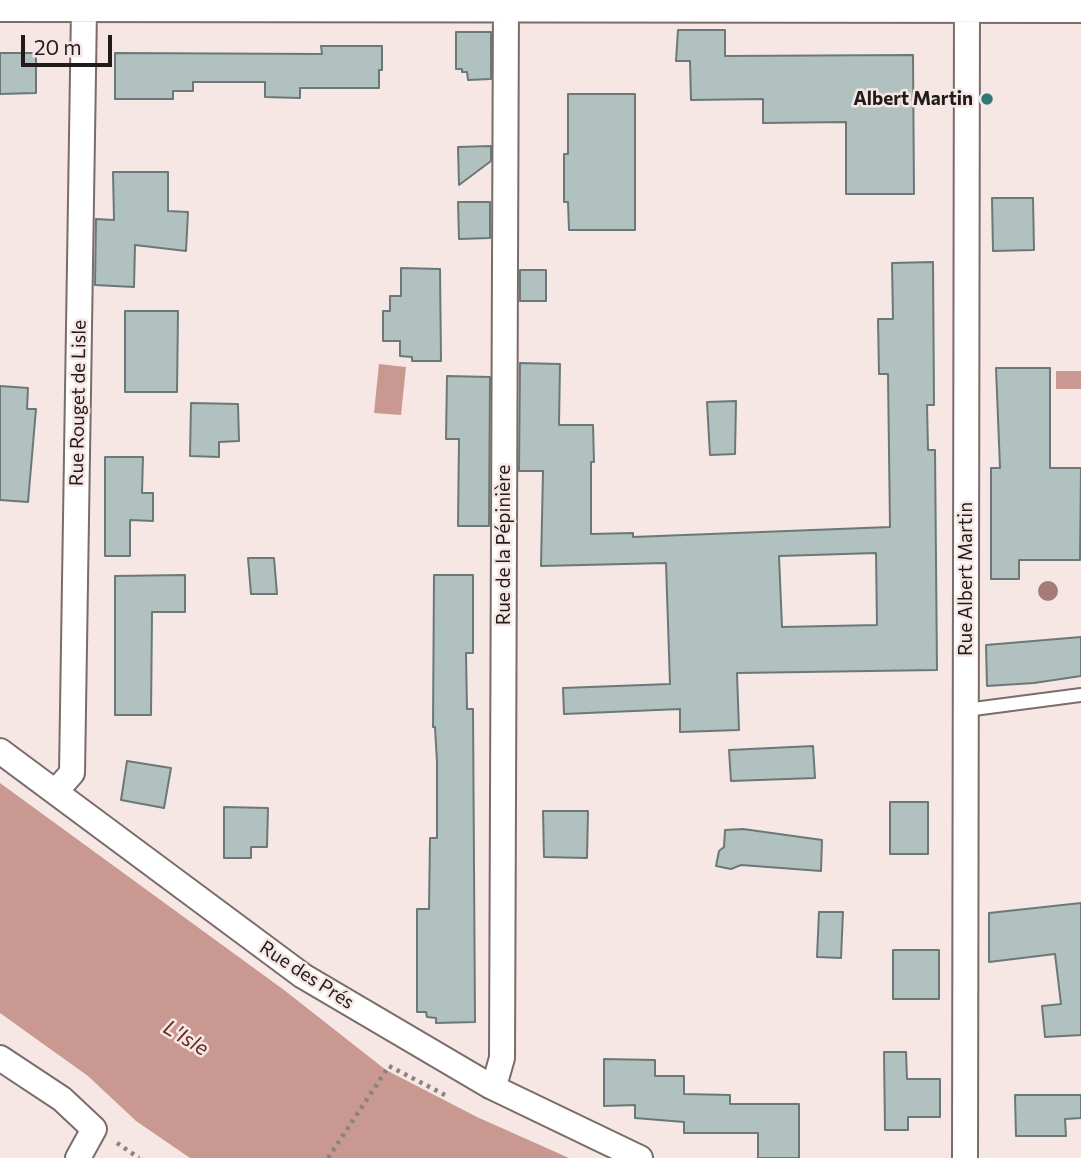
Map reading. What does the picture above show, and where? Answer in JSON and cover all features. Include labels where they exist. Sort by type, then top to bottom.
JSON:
[{"type":"street","points":[[0,9],[506,5],[967,6],[1081,10]]},
{"type":"street","name":"Rue de la Pépinière","points":[[490,1086],[496,1079],[502,1058],[506,5]]},
{"type":"street","name":"Rue Albert Martin","points":[[965,1158],[967,6]]},
{"type":"street","name":"Rue Rouget de Lisle","points":[[56,792],[72,773],[84,9]]},
{"type":"street","name":"Rue des Prés","points":[[0,751],[303,976],[490,1086],[640,1158]]},
{"type":"street","points":[[0,1058],[62,1099],[94,1129],[78,1158]]},
{"type":"lane","points":[[966,710],[1081,695]]},
{"type":"path","points":[[328,1158],[389,1066],[451,1098]]},
{"type":"water","points":[[379,364],[406,367],[401,415],[374,413]]},
{"type":"water","points":[[1056,371],[1081,371],[1081,389],[1056,389]]},
{"type":"water","name":"L'Isle","points":[[0,783],[284,990],[386,1070],[477,1117],[569,1158],[190,1158],[136,1121],[88,1076],[0,1013]]},
{"type":"building","points":[[678,30],[725,30],[725,56],[913,55],[914,194],[846,194],[846,122],[763,123],[763,99],[691,100],[690,61],[676,61]]},
{"type":"building","points":[[456,32],[491,32],[491,79],[468,80],[467,72],[456,69]]},
{"type":"building","points":[[321,46],[382,46],[379,88],[300,88],[300,98],[265,97],[265,82],[193,82],[193,91],[173,91],[173,99],[115,99],[115,53],[322,54]]},
{"type":"building","points":[[0,53],[36,53],[36,93],[0,94]]},
{"type":"building","points":[[568,94],[635,94],[635,230],[569,230],[568,202],[564,202],[564,154],[568,154]]},
{"type":"building","points":[[491,146],[491,161],[459,185],[458,147]]},
{"type":"building","points":[[113,172],[168,172],[168,211],[188,212],[186,251],[135,245],[134,287],[95,285],[96,219],[114,220]]},
{"type":"building","points":[[992,198],[1033,198],[1034,250],[993,251]]},
{"type":"building","points":[[458,202],[490,202],[490,238],[459,239]]},
{"type":"building","points":[[933,262],[934,405],[927,405],[928,450],[935,450],[937,670],[737,673],[739,730],[680,732],[680,709],[564,714],[563,688],[670,684],[666,563],[541,566],[543,471],[519,471],[520,363],[560,364],[559,425],[593,425],[591,534],[633,533],[633,537],[890,527],[888,374],[879,374],[878,319],[893,319],[892,263]],"holes":[[[876,553],[877,625],[782,627],[779,556]]]},
{"type":"building","points":[[401,268],[440,269],[441,361],[412,361],[412,357],[400,356],[400,341],[383,341],[383,311],[390,311],[390,296],[401,296]]},
{"type":"building","points":[[520,270],[546,270],[546,301],[520,301]]},
{"type":"building","points":[[125,311],[178,311],[177,392],[125,392]]},
{"type":"building","points":[[996,368],[1050,368],[1050,468],[1081,468],[1080,560],[1019,560],[1019,579],[991,579],[991,468],[1000,468]]},
{"type":"building","points":[[447,376],[490,377],[489,526],[458,526],[459,439],[446,439]]},
{"type":"building","points":[[0,386],[28,388],[27,409],[36,409],[28,502],[0,500]]},
{"type":"building","points":[[736,401],[735,454],[710,455],[707,402]]},
{"type":"building","points":[[191,403],[238,404],[239,441],[219,442],[219,457],[190,456]]},
{"type":"building","points":[[105,457],[143,457],[142,493],[153,493],[153,521],[130,520],[130,556],[105,556]]},
{"type":"building","points":[[248,558],[274,558],[277,594],[251,594]]},
{"type":"building","points":[[185,575],[185,612],[152,612],[151,715],[115,715],[115,576]]},
{"type":"building","points":[[434,575],[473,575],[473,653],[466,653],[467,709],[473,709],[475,1022],[436,1023],[436,1018],[427,1017],[426,1012],[417,1012],[417,909],[429,909],[430,838],[437,838],[437,762],[433,727]]},
{"type":"building","points":[[1081,637],[1081,676],[987,686],[986,645]]},
{"type":"building","points":[[813,746],[815,778],[731,781],[729,750]]},
{"type":"building","points":[[127,761],[171,768],[164,808],[121,800]]},
{"type":"building","points":[[890,802],[928,802],[928,854],[890,854]]},
{"type":"building","points":[[224,807],[268,808],[267,847],[251,847],[251,858],[224,858]]},
{"type":"building","points":[[543,811],[588,811],[587,858],[544,857]]},
{"type":"building","points":[[743,829],[822,840],[821,871],[741,865],[731,869],[716,866],[719,851],[724,847],[725,830]]},
{"type":"building","points":[[1081,903],[1081,1035],[1045,1037],[1042,1006],[1061,1004],[1055,954],[989,962],[989,913]]},
{"type":"building","points":[[819,912],[843,912],[841,958],[817,957]]},
{"type":"building","points":[[893,950],[939,950],[939,999],[893,999]]},
{"type":"building","points":[[884,1052],[906,1052],[907,1079],[940,1079],[940,1117],[908,1117],[908,1130],[885,1130]]},
{"type":"building","points":[[604,1059],[655,1060],[655,1076],[684,1076],[684,1094],[730,1095],[730,1104],[799,1104],[799,1158],[758,1158],[758,1133],[684,1133],[684,1122],[635,1118],[635,1105],[604,1106]]},
{"type":"building","points":[[1015,1095],[1081,1095],[1081,1118],[1065,1119],[1066,1136],[1016,1136]]},
{"type":"place","name":"Albert Martin","points":[[987,99]]}]
